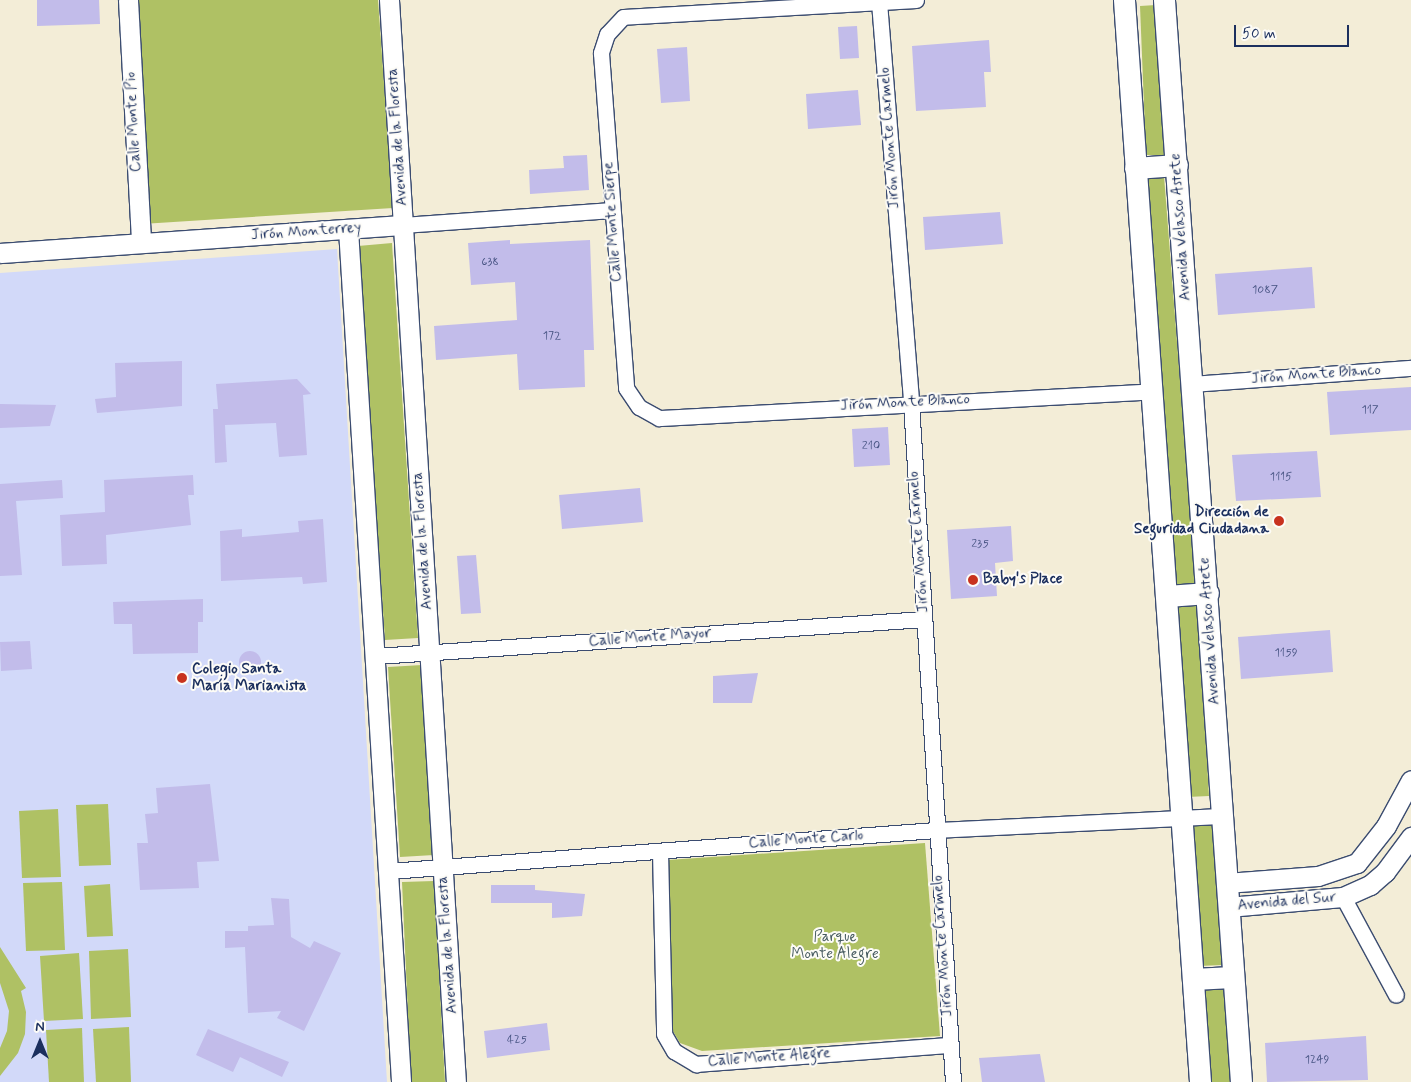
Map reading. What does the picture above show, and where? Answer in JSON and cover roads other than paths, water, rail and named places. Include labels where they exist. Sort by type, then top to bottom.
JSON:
[{"type":"main road","points":[[1124,0],[1151,391],[1184,818],[1200,1082]]},
{"type":"main road","name":"Avenida Velasco Astete","points":[[1164,0],[1208,593],[1232,977],[1241,1082]]},
{"type":"main road","points":[[1135,168],[1176,165]]},
{"type":"main road","points":[[1167,596],[1208,593]]},
{"type":"main road","points":[[1194,979],[1232,977]]},
{"type":"street","name":"Calle Monte Pio","points":[[128,0],[141,243]]},
{"type":"street","name":"Avenida de la Floresta","points":[[389,0],[456,1082]]},
{"type":"street","points":[[879,2],[916,0]]},
{"type":"street","name":"Calle Monte Sierpe","points":[[659,418],[639,407],[626,388],[611,210],[601,54],[607,34],[623,18],[879,2]]},
{"type":"street","name":"Jirón Monte Carmelo","points":[[879,2],[911,403],[953,1082]]},
{"type":"street","name":"Jirón Monterrey","points":[[0,253],[611,210]]},
{"type":"street","points":[[348,229],[401,1082]]},
{"type":"street","name":"Jirón Monte Blanco","points":[[1192,384],[1411,368]]},
{"type":"street","name":"Jirón Monte Blanco","points":[[659,418],[1151,391]]},
{"type":"street","name":"Calle Monte Mayor","points":[[376,656],[924,619]]},
{"type":"street","name":"Avenida del Sur","points":[[1226,883],[1318,876],[1357,863],[1386,826],[1411,780]]},
{"type":"street","name":"Calle Monte Carlo","points":[[389,871],[936,830],[1223,816]]},
{"type":"street","name":"Avenida del Sur","points":[[1228,907],[1343,897],[1370,885],[1385,872],[1411,837]]},
{"type":"street","name":"Calle Monte Alegre","points":[[660,851],[664,1034],[674,1051],[696,1064],[950,1045]]},
{"type":"street","points":[[1343,897],[1396,995]]},
{"type":"place","name":"Dirección de Seguridad Ciudadana","points":[[1279,521]]},
{"type":"place","name":"Baby's Place","points":[[973,580]]},
{"type":"place","name":"Colegio Santa María Marianista","points":[[182,678]]},
{"type":"park label","name":"Parque Monte Alegre","points":[[835,946]]}]
